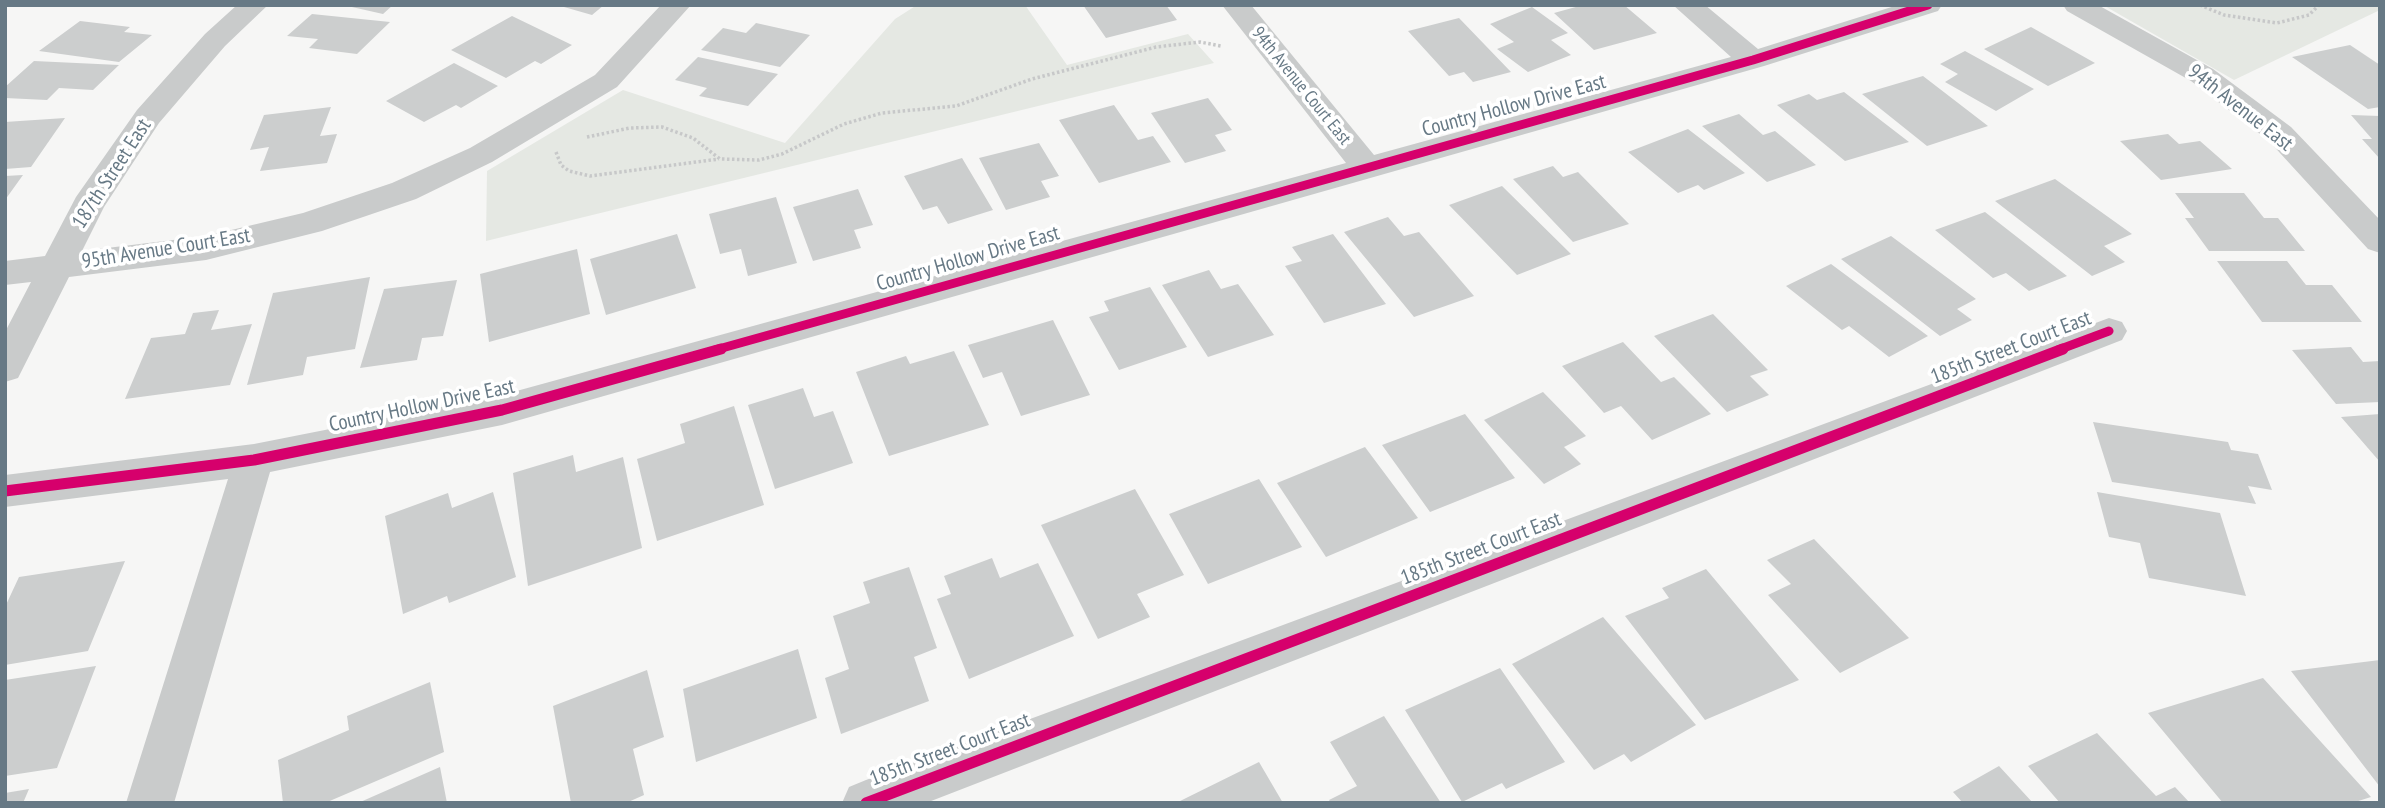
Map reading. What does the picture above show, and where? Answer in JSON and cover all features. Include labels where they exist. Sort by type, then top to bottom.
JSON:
[{"type":"street","name":"187th Street East","points":[[5,368],[54,266],[88,205],[148,117],[215,40],[254,5]]},
{"type":"street","name":"95th Avenue Court East","points":[[5,272],[206,248],[310,223],[404,191],[481,155],[539,133],[606,81],[677,5]]},
{"type":"street","name":"94th Avenue Court East","points":[[1236,5],[1366,167]]},
{"type":"street","points":[[1688,5],[1753,60]]},
{"type":"street","name":"Country Hollow Drive East","points":[[5,491],[254,460],[502,410],[1753,60],[1927,5]]},
{"type":"street","name":"94th Avenue East","points":[[2077,5],[2202,75],[2280,134],[2380,241]]},
{"type":"street","name":"185th Street Court East","points":[[866,803],[2109,331]]},
{"type":"street","points":[[150,803],[254,460]]},
{"type":"path","points":[[2200,5],[2224,15],[2277,23],[2309,15],[2319,5]]},
{"type":"path","points":[[539,133],[561,165],[578,175],[720,159],[759,160],[782,154],[845,124],[882,113],[956,106],[1032,79],[1156,47],[1200,42],[1248,53],[1273,52]]},
{"type":"path","points":[[539,133],[581,138],[630,128],[662,127],[693,138],[720,159]]},
{"type":"shaded area","points":[[917,5],[1025,5],[1067,65],[1188,34],[1214,63],[486,241],[487,171],[623,90],[785,143],[895,19]]},
{"type":"shaded area","points":[[2103,5],[2380,5],[2380,10],[2234,80]]},
{"type":"building","points":[[343,5],[393,5],[383,14]]},
{"type":"building","points":[[557,5],[604,5],[592,15]]},
{"type":"building","points":[[1083,5],[1166,5],[1177,20],[1106,38]]},
{"type":"building","points":[[1583,5],[1624,5],[1657,33],[1594,50],[1554,13]]},
{"type":"building","points":[[1532,7],[1568,33],[1551,40],[1571,55],[1528,72],[1497,49],[1514,42],[1490,24]]},
{"type":"building","points":[[312,14],[390,22],[357,54],[309,48],[318,39],[287,36]]},
{"type":"building","points":[[512,16],[572,45],[541,64],[535,61],[506,78],[451,50]]},
{"type":"building","points":[[1459,18],[1511,72],[1473,82],[1464,72],[1449,76],[1408,31]]},
{"type":"building","points":[[80,21],[130,27],[124,32],[152,35],[119,62],[39,51]]},
{"type":"building","points":[[756,23],[810,35],[780,67],[701,50],[723,28],[746,33]]},
{"type":"building","points":[[2031,27],[2095,63],[2048,86],[1984,49]]},
{"type":"building","points":[[2350,45],[2380,65],[2380,107],[2368,109],[2292,57]]},
{"type":"building","points":[[1965,51],[2034,89],[1996,111],[1945,82],[1958,74],[1940,64]]},
{"type":"building","points":[[698,57],[778,74],[748,106],[699,96],[707,88],[675,80]]},
{"type":"building","points":[[34,61],[119,65],[93,90],[59,88],[47,100],[5,98],[5,87]]},
{"type":"building","points":[[454,63],[498,86],[461,108],[456,105],[424,122],[386,101]]},
{"type":"building","points":[[1923,76],[1988,126],[1927,146],[1862,94]]},
{"type":"building","points":[[1844,92],[1909,142],[1845,161],[1777,105],[1809,94],[1817,100]]},
{"type":"building","points":[[1208,98],[1232,130],[1215,135],[1226,151],[1185,163],[1151,113]]},
{"type":"building","points":[[1114,105],[1138,140],[1153,136],[1171,162],[1099,183],[1059,120]]},
{"type":"building","points":[[331,107],[320,136],[337,134],[327,163],[260,171],[269,147],[250,150],[264,115]]},
{"type":"building","points":[[1739,114],[1763,135],[1775,131],[1816,165],[1767,182],[1702,126]]},
{"type":"building","points":[[2351,115],[2380,116],[2380,159],[2362,139],[2372,139]]},
{"type":"building","points":[[65,118],[31,167],[5,169],[5,122]]},
{"type":"building","points":[[1688,129],[1745,173],[1704,190],[1698,185],[1678,193],[1628,152]]},
{"type":"building","points":[[2168,134],[2179,144],[2200,141],[2232,169],[2161,180],[2120,141]]},
{"type":"building","points":[[1039,143],[1059,176],[1041,181],[1050,197],[1006,210],[979,158]]},
{"type":"building","points":[[962,158],[993,210],[948,224],[937,206],[923,210],[904,176]]},
{"type":"building","points":[[1553,166],[1563,177],[1578,172],[1629,224],[1573,242],[1513,179]]},
{"type":"building","points":[[23,175],[5,200],[5,176]]},
{"type":"building","points":[[2055,179],[2132,234],[2104,246],[2125,262],[2092,276],[1995,201]]},
{"type":"building","points":[[1502,186],[1571,254],[1517,275],[1449,205]]},
{"type":"building","points":[[858,189],[873,225],[854,230],[861,248],[813,261],[793,207]]},
{"type":"building","points":[[2175,193],[2244,193],[2264,218],[2278,218],[2305,251],[2209,251],[2185,218],[2194,218]]},
{"type":"building","points":[[776,197],[797,263],[748,276],[741,249],[720,254],[709,214]]},
{"type":"building","points":[[1985,212],[2067,276],[2029,291],[2006,273],[1993,278],[1935,230]]},
{"type":"building","points":[[1388,217],[1404,236],[1419,232],[1474,296],[1414,317],[1344,232]]},
{"type":"building","points":[[677,234],[696,288],[606,315],[590,259]]},
{"type":"building","points":[[1333,234],[1386,304],[1324,323],[1285,266],[1302,261],[1292,247]]},
{"type":"building","points":[[1891,236],[1976,299],[1957,309],[1972,320],[1940,336],[1841,259]]},
{"type":"building","points":[[577,249],[590,314],[489,342],[480,274]]},
{"type":"building","points":[[2217,261],[2287,261],[2306,285],[2332,285],[2362,322],[2262,322]]},
{"type":"building","points":[[1831,264],[1928,336],[1889,357],[1849,326],[1842,330],[1786,286]]},
{"type":"building","points":[[1209,270],[1221,289],[1238,284],[1274,335],[1208,357],[1162,285]]},
{"type":"building","points":[[370,277],[355,349],[307,357],[303,375],[247,385],[273,293]]},
{"type":"building","points":[[457,280],[443,336],[422,338],[417,360],[360,368],[384,289]]},
{"type":"building","points":[[1150,287],[1187,347],[1119,370],[1089,317],[1109,311],[1104,301]]},
{"type":"building","points":[[219,310],[211,330],[252,324],[230,385],[125,399],[151,338],[185,334],[193,313]]},
{"type":"building","points":[[1713,314],[1768,370],[1750,376],[1769,395],[1727,412],[1654,336]]},
{"type":"building","points":[[1053,320],[1090,395],[1021,416],[1002,372],[983,378],[968,345]]},
{"type":"building","points":[[1623,342],[1661,382],[1674,377],[1711,414],[1652,440],[1621,406],[1604,413],[1562,366]]},
{"type":"building","points":[[2351,347],[2363,362],[2380,361],[2380,402],[2336,404],[2292,350]]},
{"type":"building","points":[[954,351],[989,425],[889,456],[856,372],[906,356],[910,364]]},
{"type":"building","points":[[803,388],[814,417],[833,411],[853,463],[775,489],[748,405]]},
{"type":"building","points":[[1543,392],[1586,436],[1564,447],[1581,464],[1544,484],[1484,420]]},
{"type":"building","points":[[734,406],[764,505],[657,541],[637,459],[685,443],[680,424]]},
{"type":"building","points":[[1465,414],[1515,478],[1430,512],[1382,445]]},
{"type":"building","points":[[2380,414],[2380,462],[2341,417]]},
{"type":"building","points":[[2093,422],[2228,442],[2231,450],[2258,454],[2272,490],[2248,486],[2256,504],[2112,482]]},
{"type":"building","points":[[1365,447],[1418,518],[1326,557],[1277,483]]},
{"type":"building","points":[[573,455],[576,472],[623,457],[642,548],[528,586],[513,473]]},
{"type":"building","points":[[1259,479],[1302,547],[1208,584],[1169,514]]},
{"type":"building","points":[[1135,489],[1184,575],[1137,594],[1150,617],[1098,639],[1041,525]]},
{"type":"building","points":[[493,492],[516,577],[449,603],[447,596],[403,614],[385,516],[448,493],[452,508]]},
{"type":"building","points":[[2097,492],[2220,513],[2246,596],[2149,578],[2140,543],[2109,537]]},
{"type":"building","points":[[1814,539],[1909,638],[1840,673],[1768,595],[1791,584],[1767,560]]},
{"type":"building","points":[[992,558],[1000,578],[1038,563],[1074,636],[969,679],[937,599],[951,594],[944,576]]},
{"type":"building","points":[[125,561],[88,651],[5,665],[5,607],[19,577]]},
{"type":"building","points":[[909,567],[937,648],[914,657],[929,701],[841,734],[825,678],[849,669],[833,616],[870,603],[863,582]]},
{"type":"building","points":[[1706,569],[1799,680],[1705,720],[1625,616],[1669,598],[1662,588]]},
{"type":"building","points":[[1603,617],[1696,725],[1631,762],[1624,754],[1594,770],[1512,664]]},
{"type":"building","points":[[798,649],[817,718],[696,762],[683,689]]},
{"type":"building","points":[[2380,660],[2380,787],[2291,671]]},
{"type":"building","points":[[96,666],[57,768],[5,776],[5,680]]},
{"type":"building","points":[[1500,668],[1565,762],[1506,789],[1502,783],[1462,802],[1405,710]]},
{"type":"building","points":[[647,670],[664,737],[633,749],[644,795],[626,803],[571,803],[553,706]]},
{"type":"building","points":[[2263,678],[2371,797],[2352,803],[2223,803],[2148,713]]},
{"type":"building","points":[[430,682],[444,752],[325,803],[283,803],[278,760],[349,730],[347,716]]},
{"type":"building","points":[[1384,716],[1441,803],[1331,803],[1329,800],[1357,786],[1330,742]]},
{"type":"building","points":[[2097,733],[2156,796],[2175,787],[2190,803],[2060,803],[2028,766]]},
{"type":"building","points":[[1259,762],[1283,803],[1176,803]]},
{"type":"building","points":[[1999,766],[2033,803],[1963,803],[1953,792]]},
{"type":"building","points":[[440,767],[447,803],[358,803]]},
{"type":"building","points":[[29,789],[23,803],[5,803],[5,793]]},
{"type":"cycle path","points":[[5,491],[254,460],[502,410],[1753,60],[1928,5]]},
{"type":"cycle path","points":[[866,803],[2109,331]]}]
